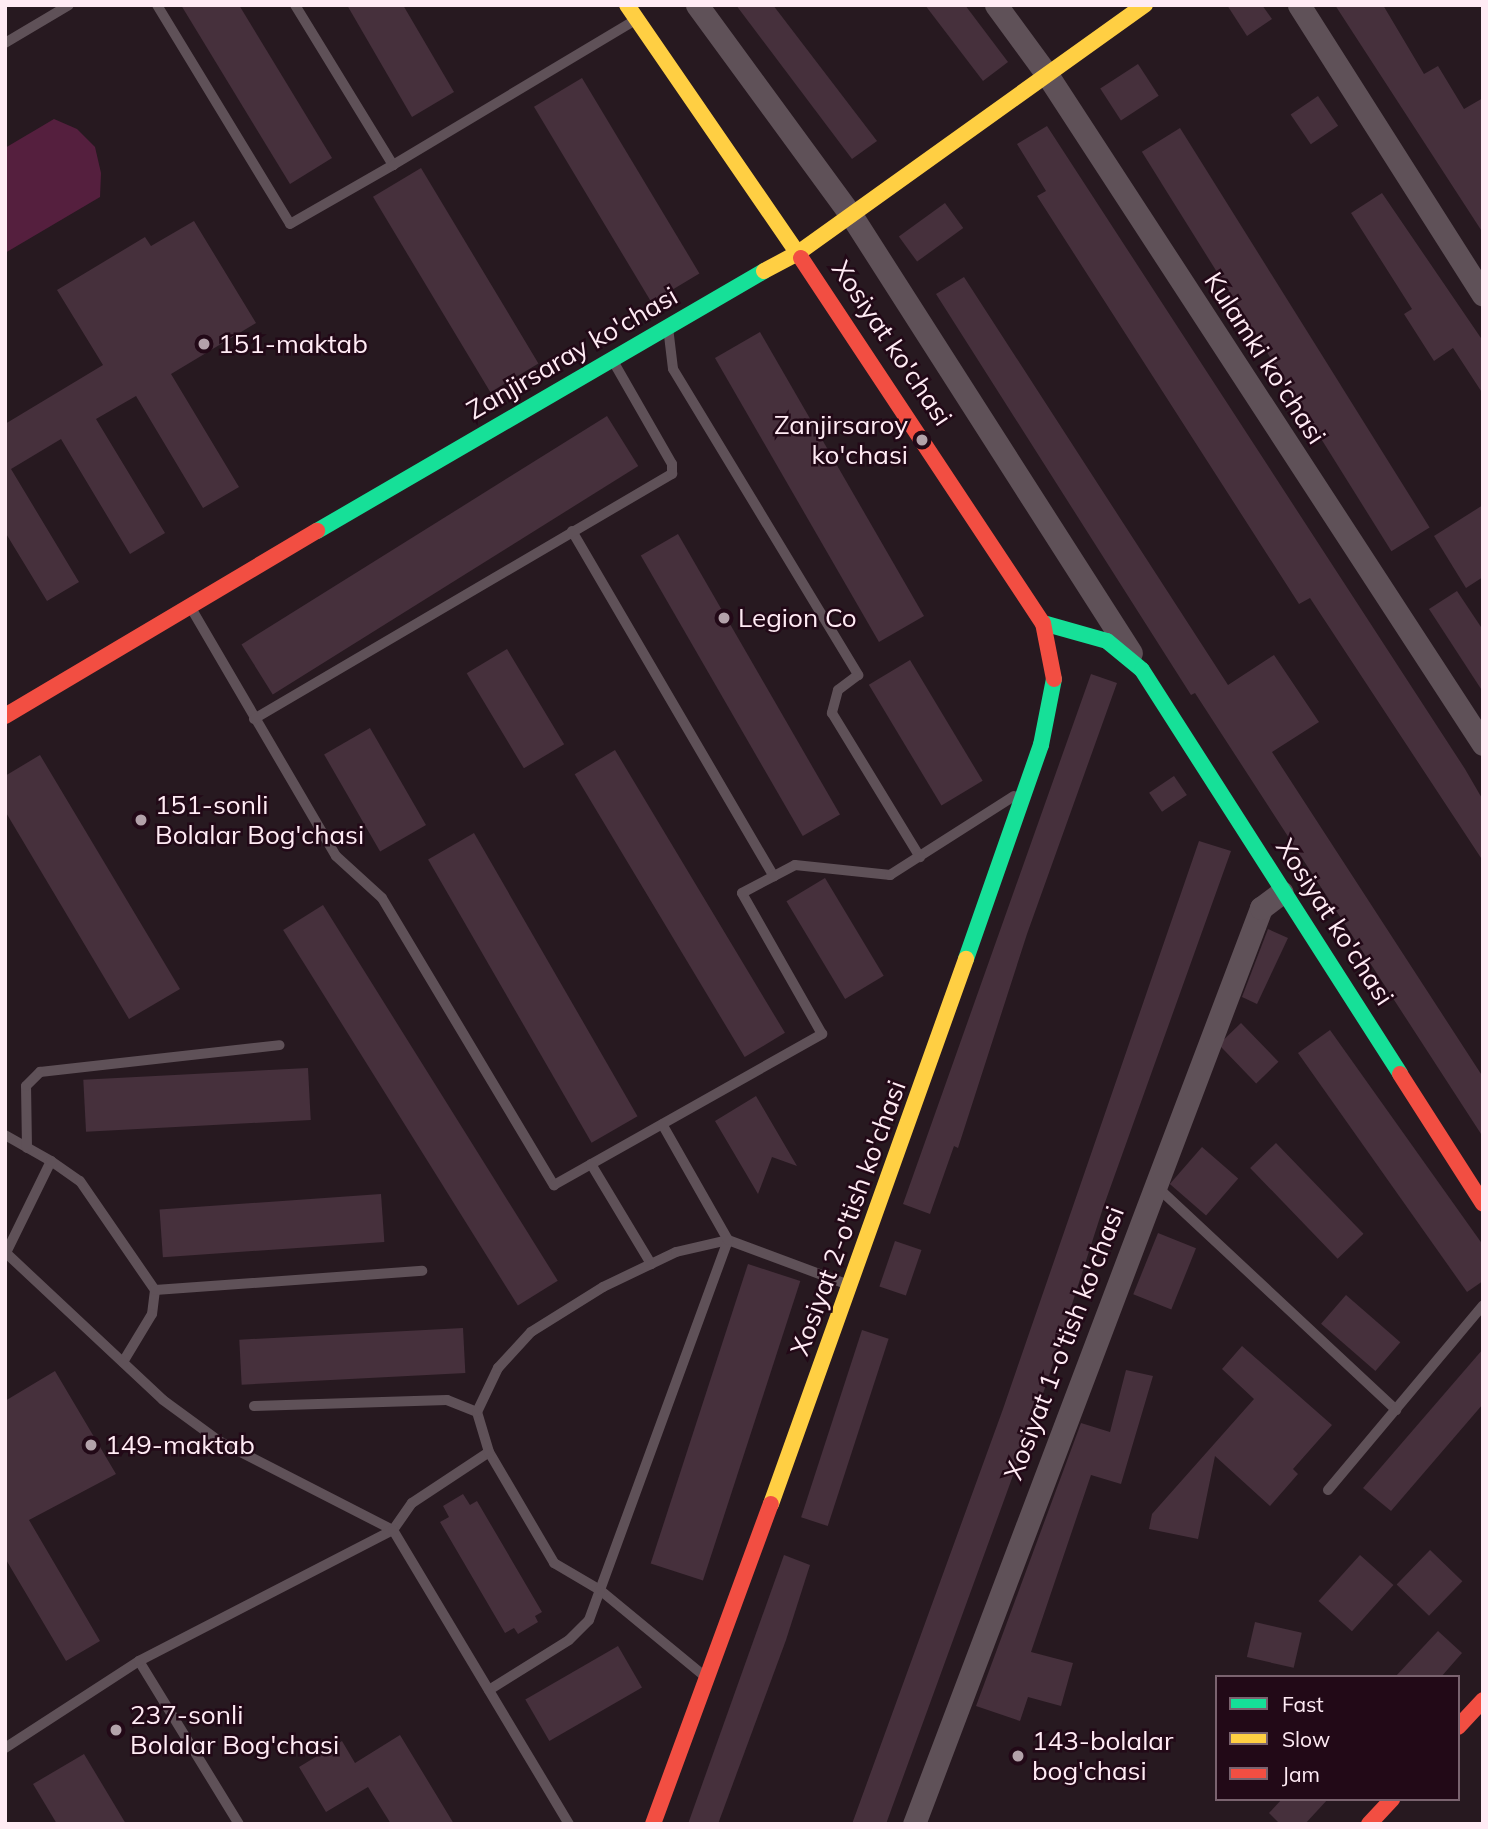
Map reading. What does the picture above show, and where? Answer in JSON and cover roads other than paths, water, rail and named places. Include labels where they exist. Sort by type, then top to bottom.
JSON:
[{"type":"street","name":"Xosiyat ko'chasi","points":[[627,5],[798,253],[1043,623],[1107,641],[1142,670]]},
{"type":"street","name":"Xosiyat ko'chasi","points":[[697,5],[853,218],[1483,1204]]},
{"type":"street","name":"Kulamki ko'chasi","points":[[996,5],[1048,76],[1483,744]]},
{"type":"street","name":"Zanjirsaray ko'chasi","points":[[5,716],[668,324],[798,253],[853,218],[1145,5]]},
{"type":"street","points":[[1298,5],[1483,295]]},
{"type":"street","name":"Xosiyat 2-o'tish ko'chasi","points":[[653,1824],[704,1676],[851,1286],[1025,789],[1052,702],[1052,657],[1043,623]]},
{"type":"street","name":"Xosiyat 1-o'tish ko'chasi","points":[[914,1824],[1154,1184],[1261,908],[1282,892]]},
{"type":"street","points":[[1460,1725],[1483,1700]]},
{"type":"street","points":[[1369,1824],[1390,1801]]},
{"type":"lane","points":[[5,43],[69,5]]},
{"type":"lane","points":[[157,5],[290,225],[637,19]]},
{"type":"lane","points":[[295,5],[393,165]]},
{"type":"lane","points":[[668,324],[673,369],[858,675],[838,690],[832,713],[920,857]]},
{"type":"lane","points":[[254,719],[672,474],[672,464],[611,358]]},
{"type":"lane","points":[[572,531],[774,876]]},
{"type":"lane","points":[[190,607],[336,856],[382,898],[554,1185],[822,1034],[742,893],[795,864],[890,875],[1025,789]]},
{"type":"lane","points":[[27,1148],[26,1086],[40,1072],[279,1045]]},
{"type":"lane","points":[[489,1690],[569,1640],[589,1620],[728,1240],[663,1124]]},
{"type":"lane","points":[[5,1135],[80,1181],[155,1290],[152,1314],[122,1362]]},
{"type":"lane","points":[[51,1161],[6,1252],[163,1400],[219,1441],[393,1530],[569,1824]]},
{"type":"lane","points":[[591,1164],[651,1264]]},
{"type":"lane","points":[[1154,1184],[1396,1409]]},
{"type":"lane","points":[[704,1676],[600,1590],[554,1563],[489,1452],[477,1412],[498,1368],[531,1332],[603,1287],[676,1252],[728,1240],[851,1286]]},
{"type":"lane","points":[[155,1290],[422,1271]]},
{"type":"lane","points":[[1328,1490],[1483,1305]]},
{"type":"lane","points":[[254,1406],[447,1400],[477,1412]]},
{"type":"lane","points":[[5,1748],[139,1661],[393,1530],[412,1503],[489,1452]]},
{"type":"lane","points":[[139,1661],[239,1824]]},
{"type":"place","name":"151-maktab","points":[[204,344]]},
{"type":"place","name":"Zanjirsaroy ko'chasi","points":[[922,440]]},
{"type":"place","name":"Legion Co","points":[[724,618]]},
{"type":"place","name":"151-sonli Bolalar Bog'chasi","points":[[141,820]]},
{"type":"place","name":"149-maktab","points":[[91,1445]]},
{"type":"place","name":"237-sonli Bolalar Bog'chasi","points":[[116,1730]]},
{"type":"place","name":"143-bolalar bog'chasi","points":[[1018,1756]]}]
